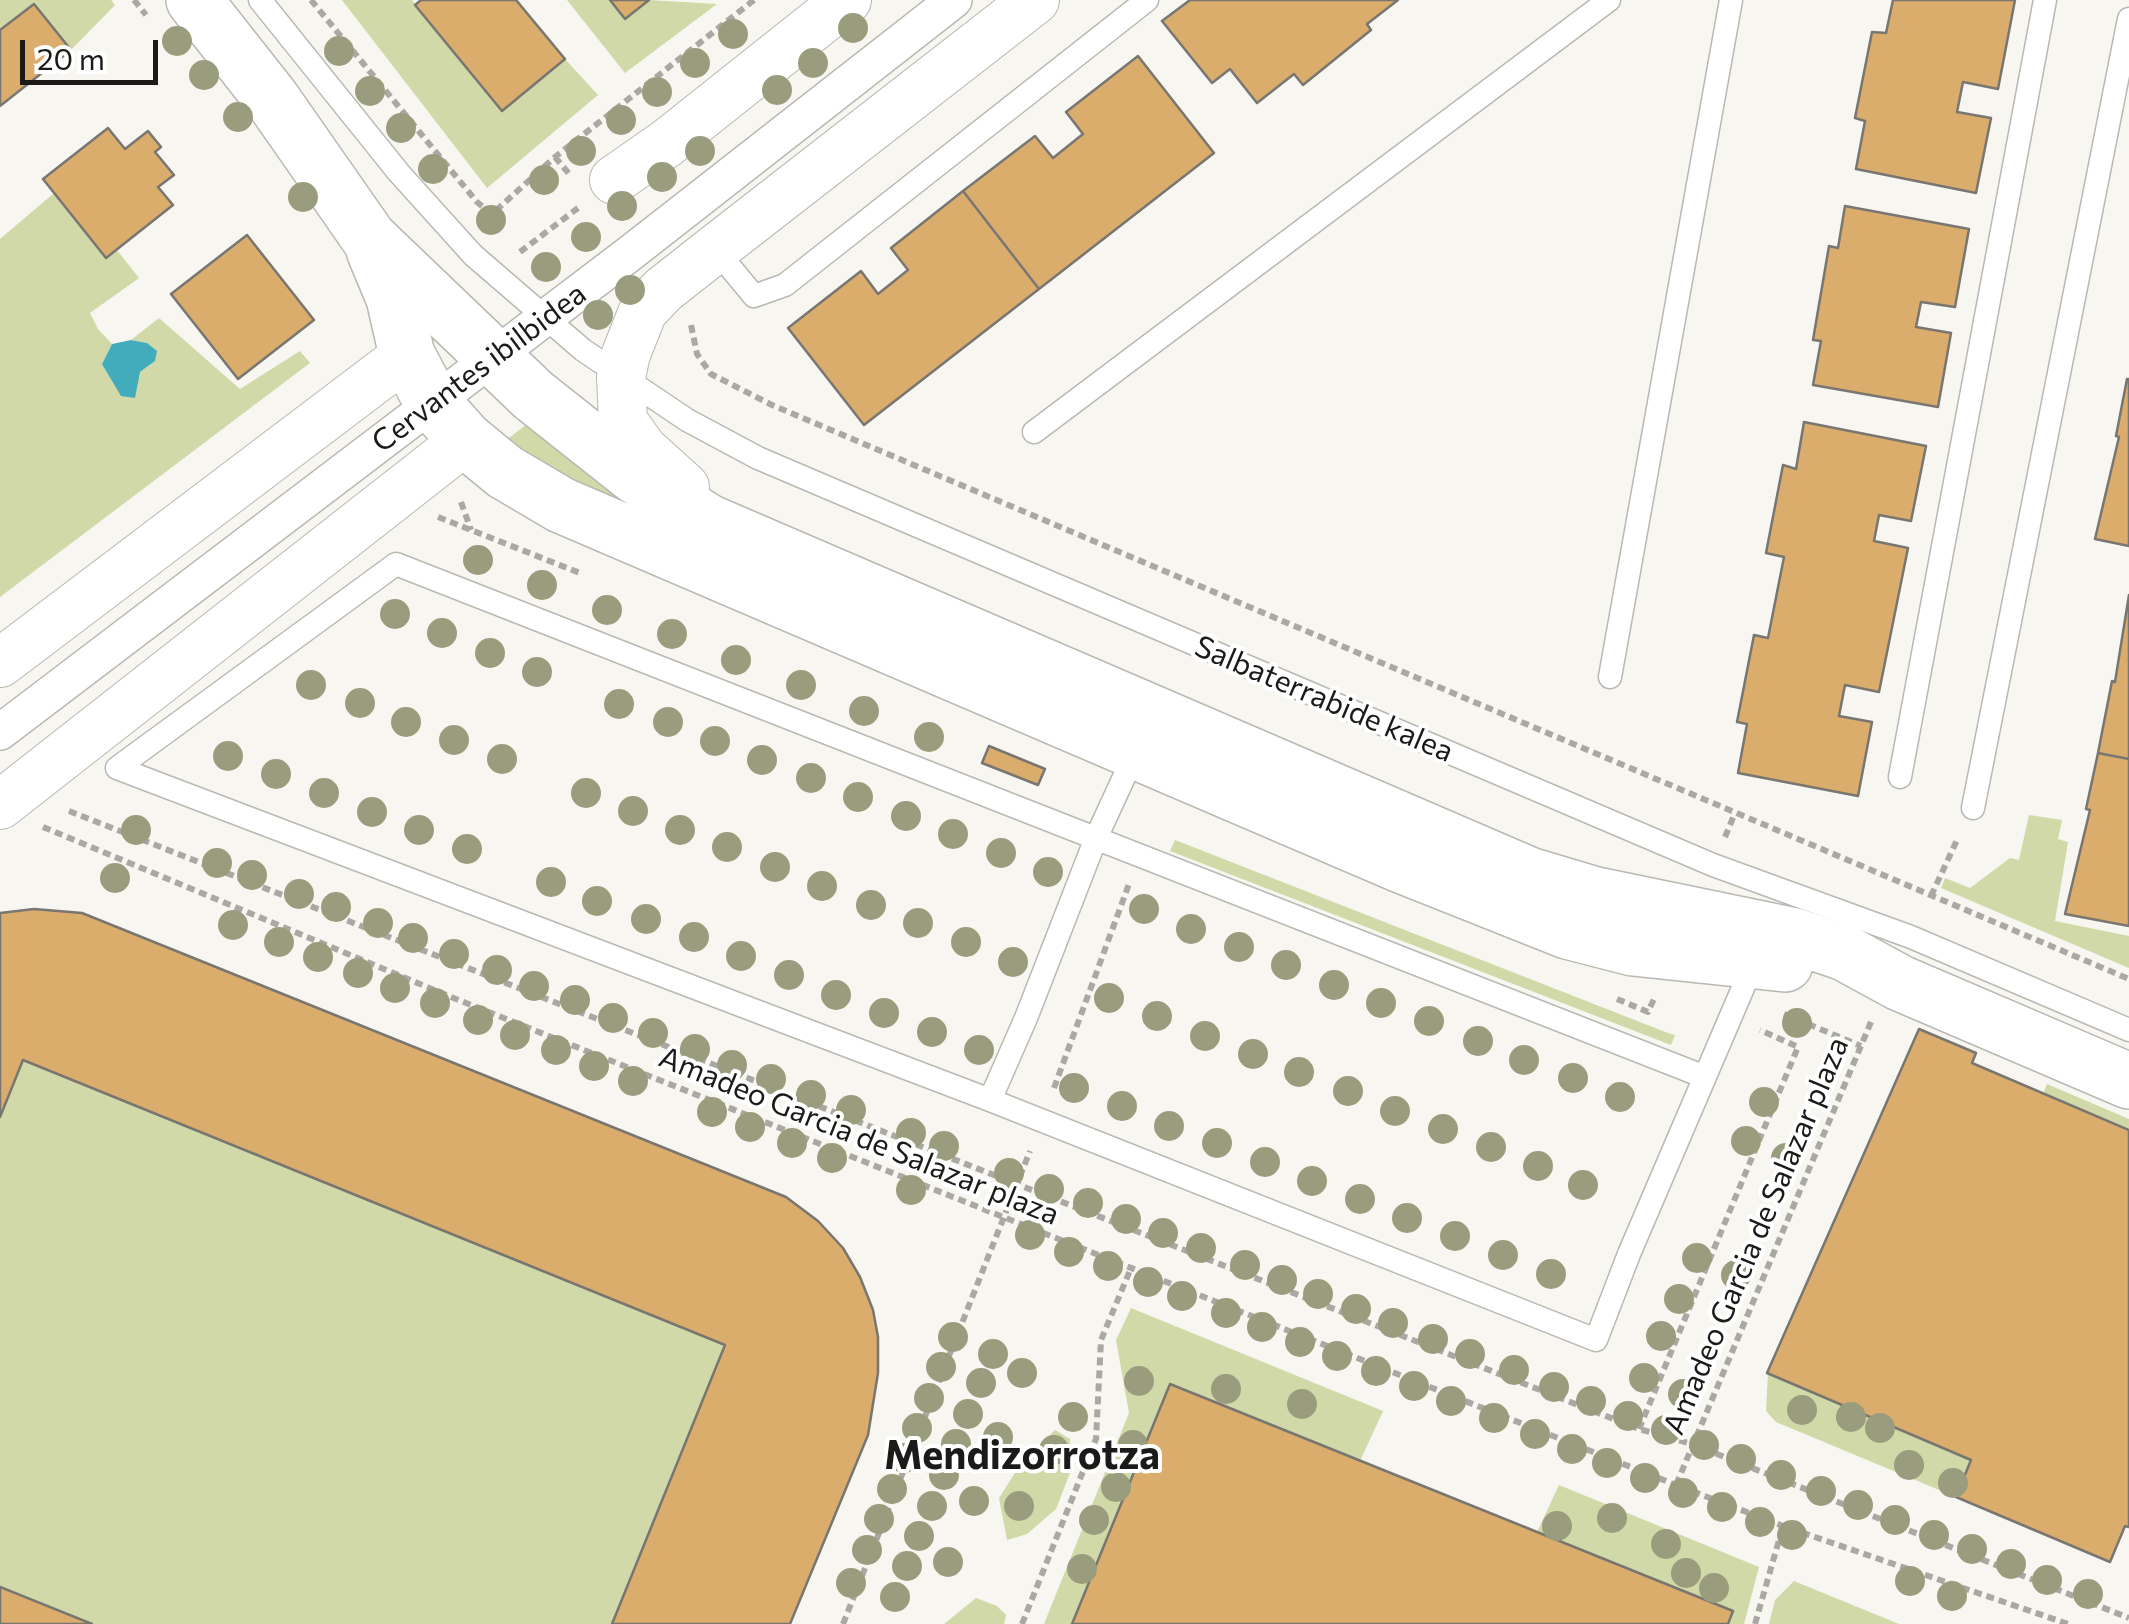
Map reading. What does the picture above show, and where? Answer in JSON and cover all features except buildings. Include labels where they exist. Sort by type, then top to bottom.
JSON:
[{"type":"street","points":[[614,180],[667,143],[847,0]]},
{"type":"street","name":"Cervantes ibilbidea","points":[[19,803],[445,435],[492,358],[954,0]]},
{"type":"street","points":[[737,536],[628,432],[620,407],[620,378],[644,311],[663,290],[1035,0]]},
{"type":"street","points":[[174,12],[280,110],[369,238],[492,358],[634,475],[708,522],[1530,875],[1609,898],[1795,936],[1845,953],[1886,1001]]},
{"type":"street","points":[[369,238],[394,298],[407,355],[445,435],[560,505],[1567,931],[1633,948],[1755,960],[2129,1081]]},
{"type":"street","name":"Cervantes ibilbidea","points":[[0,663],[407,355]]},
{"type":"street","name":"Cervantes ibilbidea","points":[[0,732],[445,435]]},
{"type":"lane","name":"Salbaterrabide kalea","points":[[260,0],[448,229],[544,319],[620,378],[686,420],[758,458],[1713,865],[1894,930],[2129,1030]]},
{"type":"lane","points":[[716,248],[754,296],[784,285],[1148,0]]},
{"type":"lane","points":[[1034,432],[1608,0]]},
{"type":"lane","points":[[1610,677],[1731,0]]},
{"type":"lane","points":[[1900,777],[2045,0]]},
{"type":"lane","points":[[1973,808],[2129,19]]},
{"type":"lane","points":[[1704,1077],[396,564],[117,768],[990,1100],[1596,1340],[1755,960]]},
{"type":"lane","points":[[1045,668],[1106,708],[1125,729],[1134,750]]},
{"type":"lane","points":[[990,1100],[1134,750],[1152,742],[1175,742],[1252,756]]},
{"type":"path","points":[[134,0],[174,12]]},
{"type":"path","points":[[311,0],[477,202],[492,214],[555,157],[754,0]]},
{"type":"path","points":[[691,323],[697,354],[711,374],[772,405],[2129,979]]},
{"type":"path","points":[[445,435],[454,485],[471,530]]},
{"type":"path","points":[[19,803],[44,801],[2129,1618]]},
{"type":"path","name":"Amadeo Garcia de Salazar plaza","points":[[19,803],[450,997],[1783,1526],[2068,1624]]},
{"type":"path","points":[[1931,896],[1973,808]]},
{"type":"path","points":[[843,1624],[1005,1218],[1140,855]]},
{"type":"path","name":"Amadeo Garcia de Salazar plaza","points":[[1676,1484],[1886,1001]]},
{"type":"path","points":[[1639,1429],[1798,1046],[1730,1017]]},
{"type":"path","points":[[1022,1624],[1096,1438],[1102,1340],[1131,1268]]},
{"type":"path","points":[[1756,1624],[1783,1526]]},
{"type":"green space","points":[[0,0],[111,0],[115,5],[71,50],[34,4],[0,30]]},
{"type":"green space","points":[[342,0],[412,0],[501,110],[565,59],[598,95],[487,188]]},
{"type":"green space","points":[[567,0],[610,0],[625,18],[649,0],[717,4],[625,73]]},
{"type":"green space","points":[[54,193],[106,257],[116,249],[139,278],[90,313],[112,344],[102,364],[140,372],[155,361],[147,343],[131,340],[159,318],[240,389],[300,351],[310,363],[0,597],[0,239]]},
{"type":"green space","points":[[539,415],[726,549],[497,447]]},
{"type":"green space","points":[[2029,815],[2062,820],[2058,839],[2068,842],[2055,921],[2129,936],[2129,968],[1941,888],[1945,878],[1970,888],[2010,858],[2019,860]]},
{"type":"green space","points":[[1175,840],[1675,1035],[1671,1045],[1170,851]]},
{"type":"green space","name":"Mendizorrotza","points":[[34,909],[82,913],[786,1197],[818,1221],[843,1248],[873,1310],[790,1624],[0,1624],[0,913]]},
{"type":"green space","points":[[2047,1084],[2129,1119],[2129,1130],[2043,1094]]},
{"type":"green space","points":[[1131,1308],[1383,1411],[1360,1461],[1170,1384],[1072,1624],[1044,1624],[1129,1413],[1116,1340]]},
{"type":"green space","points":[[1768,1373],[1971,1460],[1956,1497],[1776,1422],[1766,1411]]},
{"type":"green space","points":[[1055,1430],[1070,1439],[1070,1473],[1056,1509],[1027,1534],[1007,1540],[999,1498],[1018,1468]]},
{"type":"green space","points":[[1559,1485],[1759,1567],[1744,1624],[1728,1624],[1537,1532]]},
{"type":"green space","points":[[1794,1581],[1899,1624],[1769,1624],[1775,1600]]},
{"type":"green space","points":[[976,1598],[997,1606],[1006,1615],[1004,1624],[944,1624]]},
{"type":"water","points":[[131,340],[147,343],[157,351],[155,361],[140,372],[135,398],[121,396],[102,364],[112,344]]},
{"type":"district","name":"Mendizorrotza","points":[[1022,1456]]}]
